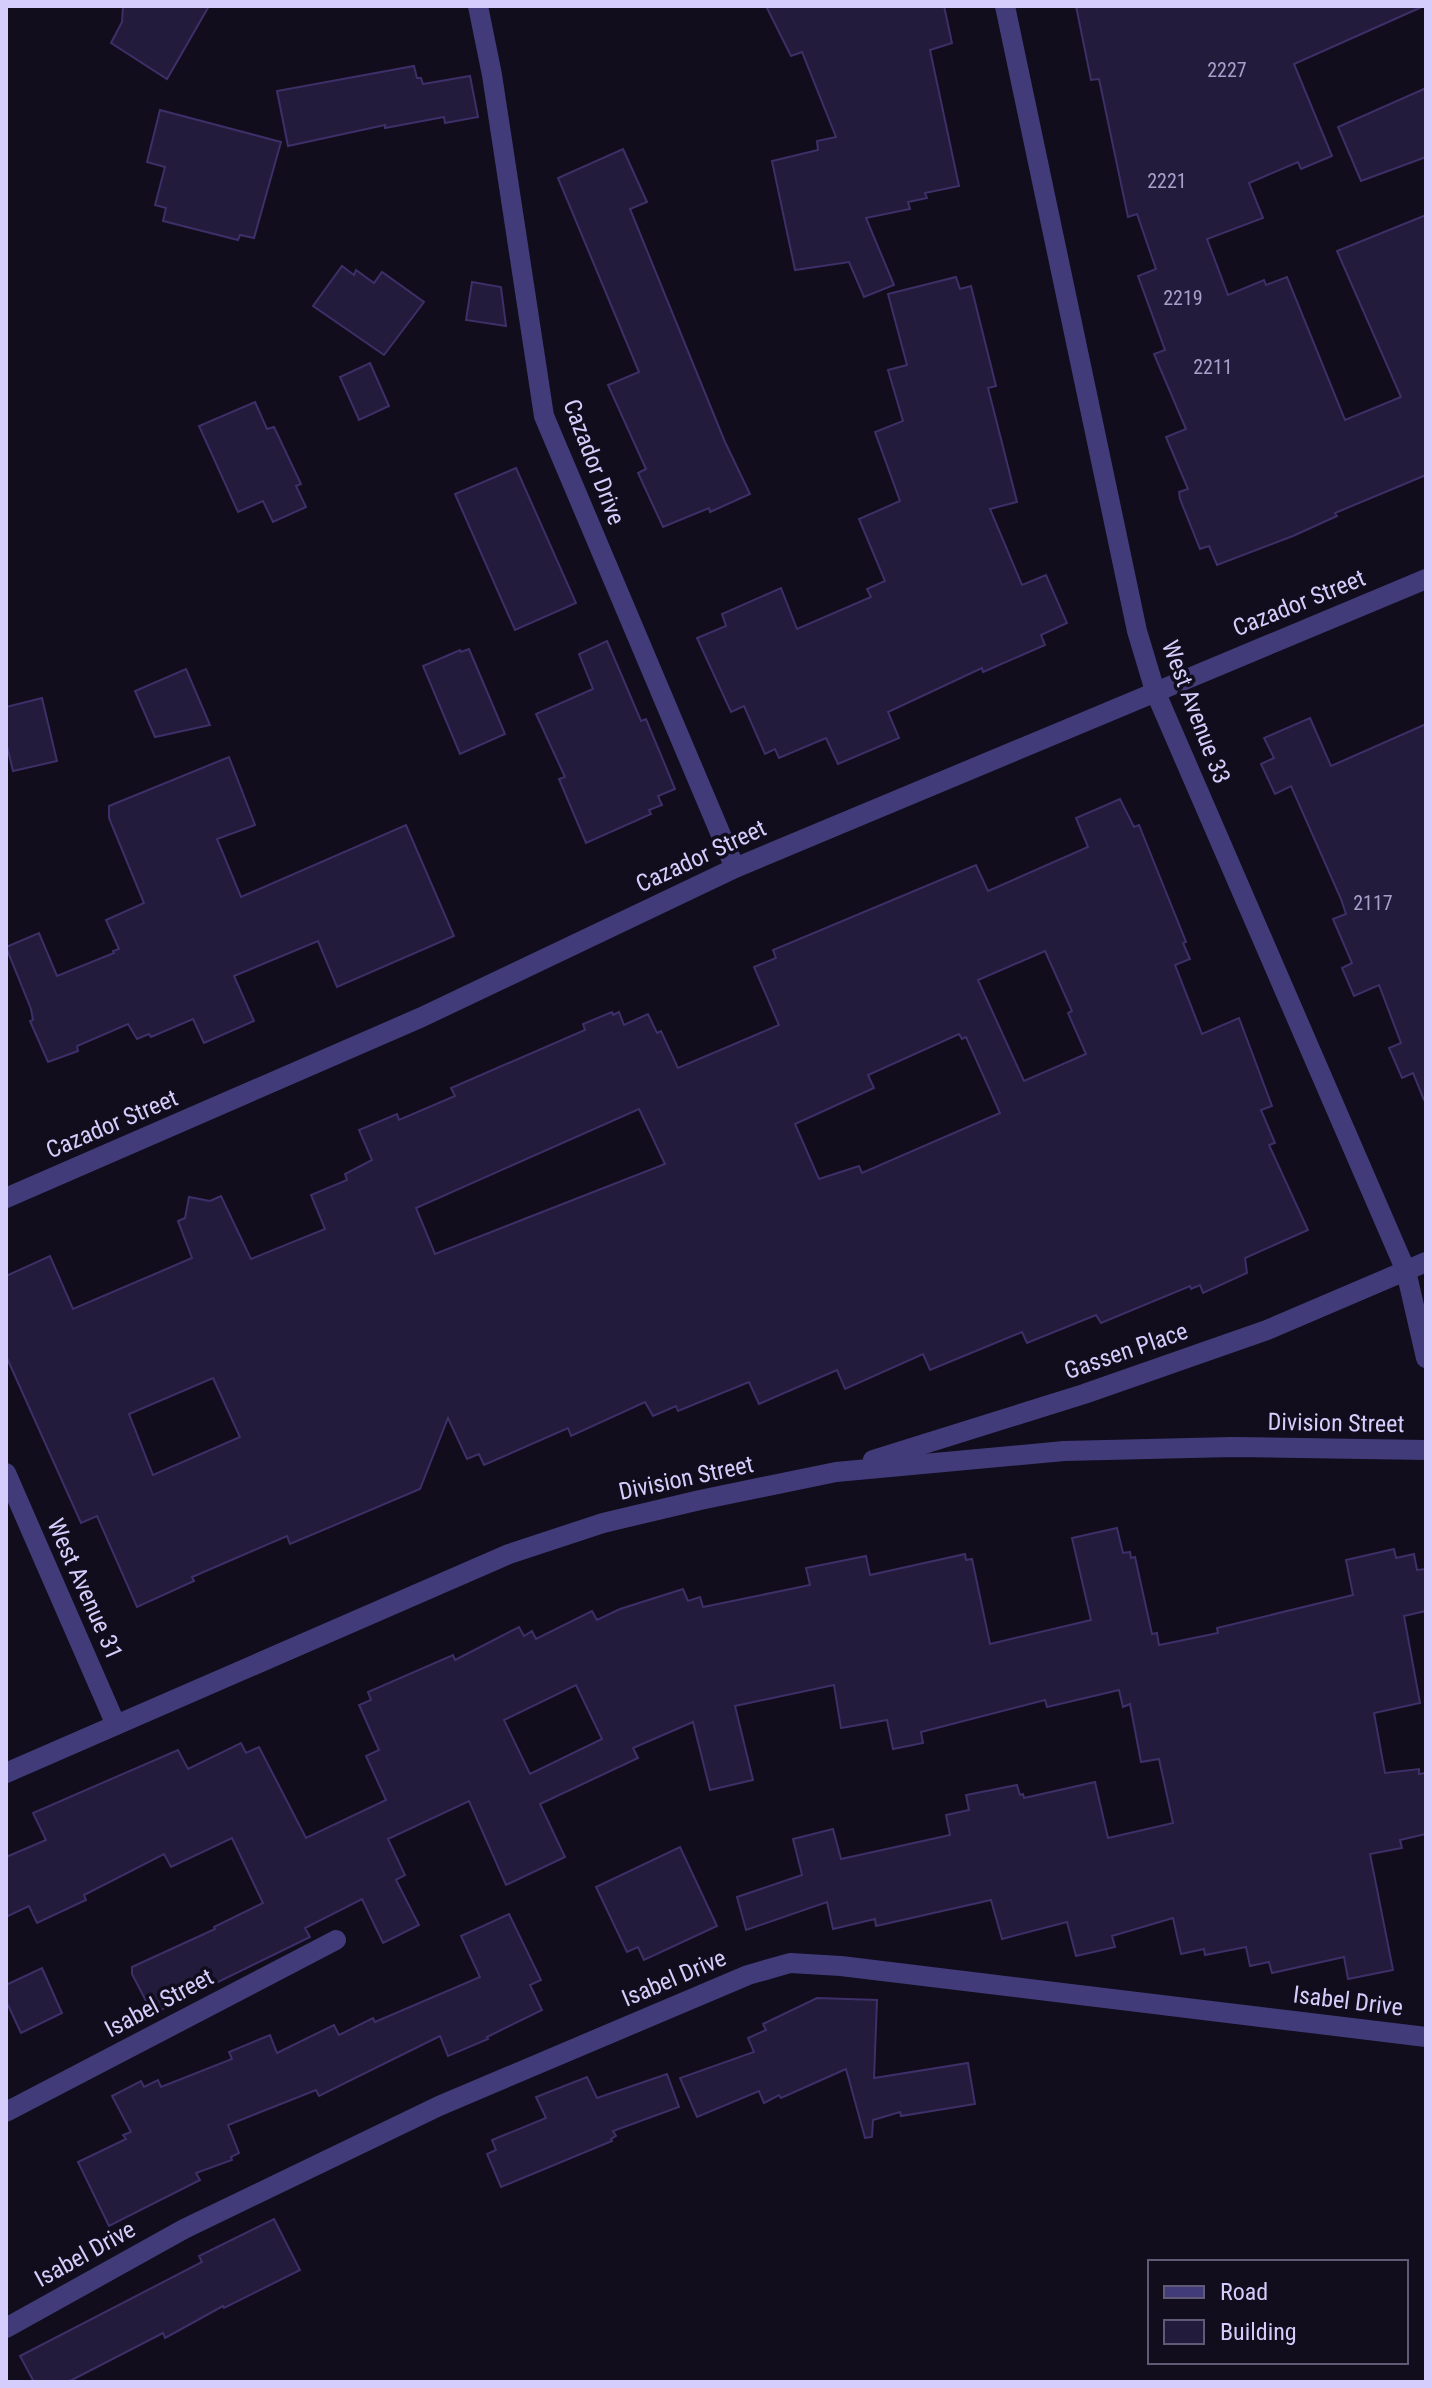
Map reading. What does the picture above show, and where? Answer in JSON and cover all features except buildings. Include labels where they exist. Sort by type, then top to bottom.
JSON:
[{"type":"street","name":"Cazador Drive","points":[[478,6],[492,75],[544,416],[735,868]]},
{"type":"street","name":"West Avenue 33","points":[[1005,6],[1137,631],[1155,691],[1406,1271],[1426,1358]]},
{"type":"street","name":"Cazador Street","points":[[6,1198],[422,1017],[735,868],[1426,579]]},
{"type":"street","name":"Gassen Place","points":[[836,1472],[1084,1394],[1267,1330],[1426,1262]]},
{"type":"street","name":"Division Street","points":[[6,1773],[509,1554],[603,1523],[836,1472],[1064,1451],[1232,1447],[1426,1450]]},
{"type":"street","name":"West Avenue 31","points":[[6,1473],[116,1725]]},
{"type":"street","name":"Isabel Street","points":[[6,2112],[336,1940]]},
{"type":"street","name":"Isabel Drive","points":[[6,2328],[184,2229],[439,2106],[748,1975],[790,1963],[841,1966],[1426,2037]]}]
